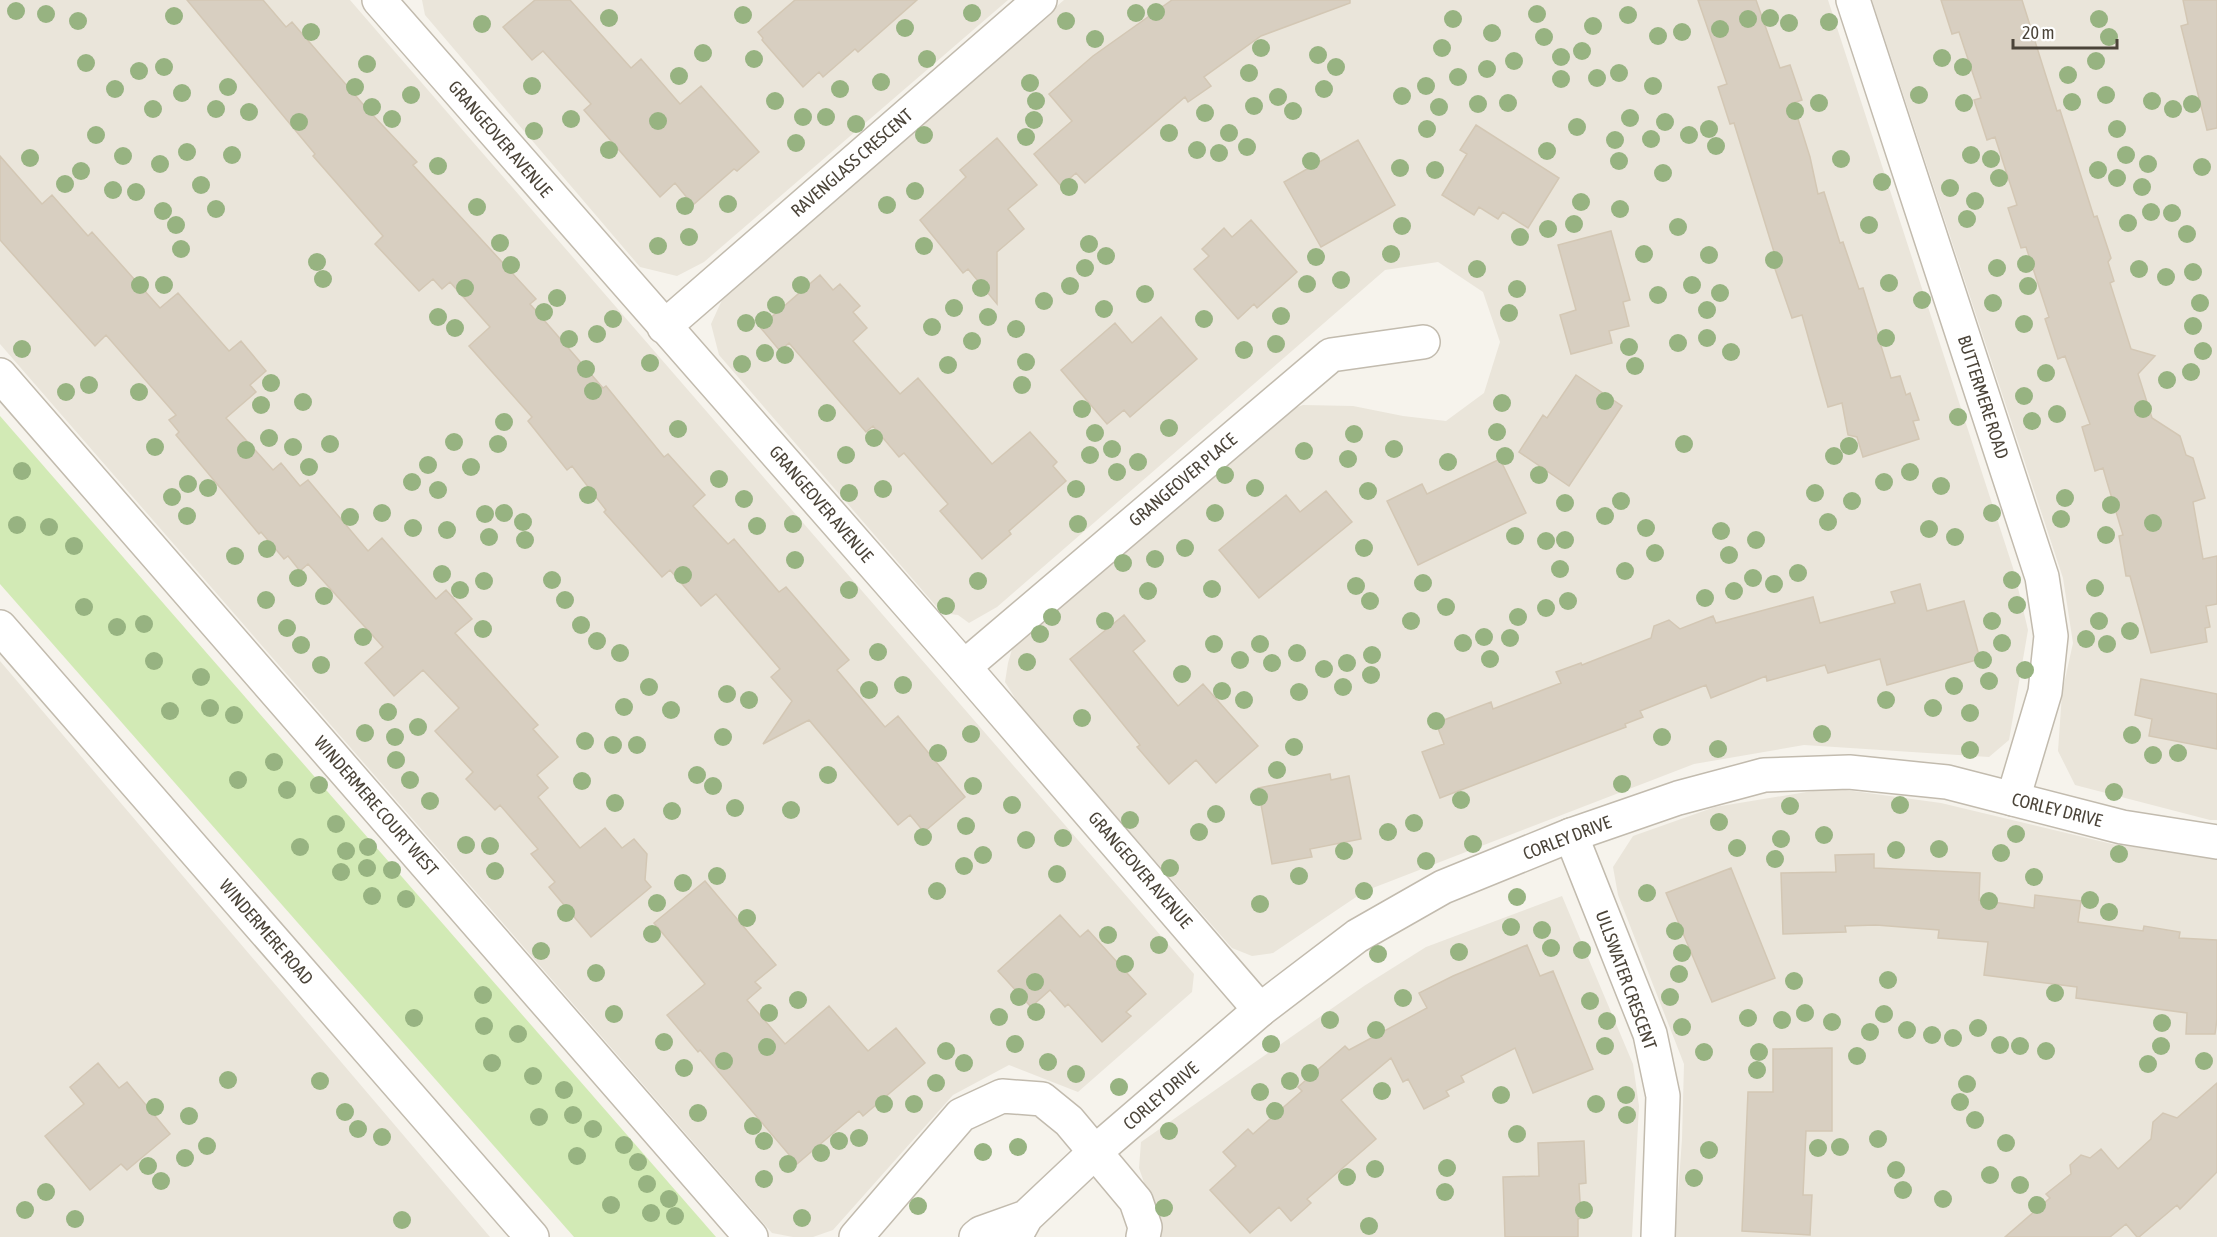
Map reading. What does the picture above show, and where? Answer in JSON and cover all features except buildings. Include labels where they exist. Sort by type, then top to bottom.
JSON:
[{"type":"street","name":"GRANGEOVER AVENUE","points":[[379,0],[964,667],[1260,1010]]},
{"type":"street","name":"RAVENGLASS CRESCENT","points":[[664,327],[1040,0]]},
{"type":"street","name":"BUTTERMERE ROAD","points":[[1853,0],[2042,577],[2051,636],[2045,692],[2013,799]]},
{"type":"street","name":"GRANGEOVER PLACE","points":[[964,667],[1331,354],[1423,342]]},
{"type":"street","name":"WINDERMERE COURT WEST","points":[[0,375],[751,1237]]},
{"type":"street","name":"WINDERMERE ROAD","points":[[0,627],[532,1237]]},
{"type":"street","name":"CORLEY DRIVE","points":[[976,1237],[981,1233],[1021,1227],[1095,1152],[1260,1010],[1357,936],[1443,887],[1571,835],[1678,798],[1764,776],[1849,772],[1947,782],[2122,827],[2217,842]]},
{"type":"street","name":"ULLSWATER CRESCENT","points":[[1571,835],[1650,1034],[1663,1096],[1658,1237]]},
{"type":"street","points":[[856,1237],[961,1115],[1002,1096],[1042,1099],[1069,1121],[1136,1201],[1145,1227],[1143,1237]]},
{"type":"shaded area","points":[[0,0],[350,0],[1194,974],[1192,992],[1078,1092],[1009,1065],[953,1095],[833,1230],[813,1237],[793,1237],[772,1233],[0,344]]},
{"type":"shaded area","points":[[422,0],[1008,0],[704,262],[677,276],[640,267],[425,15]]},
{"type":"shaded area","points":[[1064,0],[1828,0],[2014,571],[2028,630],[2009,740],[1989,757],[1804,745],[1694,764],[1365,891],[1273,953],[1252,956],[1232,948],[1022,709],[1005,682],[1015,639],[1277,415],[1303,405],[1353,406],[1403,416],[1446,421],[1484,393],[1500,342],[1483,292],[1438,262],[1385,270],[997,607],[969,623],[958,615],[942,613],[719,355],[711,324],[727,289]]},
{"type":"shaded area","points":[[1872,0],[2217,0],[2217,820],[2075,785],[2058,751],[2062,693],[2073,643],[2063,578]]},
{"type":"shaded area","points":[[0,661],[490,1237],[0,1237]]},
{"type":"shaded area","points":[[1831,788],[1941,803],[2112,844],[2217,858],[2217,1237],[1675,1237],[1682,1139],[1684,1064],[1618,895],[1613,867],[1633,836],[1715,807]]},
{"type":"shaded area","points":[[1562,896],[1633,1064],[1639,1106],[1632,1237],[1158,1237],[1149,1197],[1139,1168],[1141,1142],[1364,986],[1426,947]]},
{"type":"green space","points":[[0,416],[716,1237],[574,1237],[0,584]]}]
